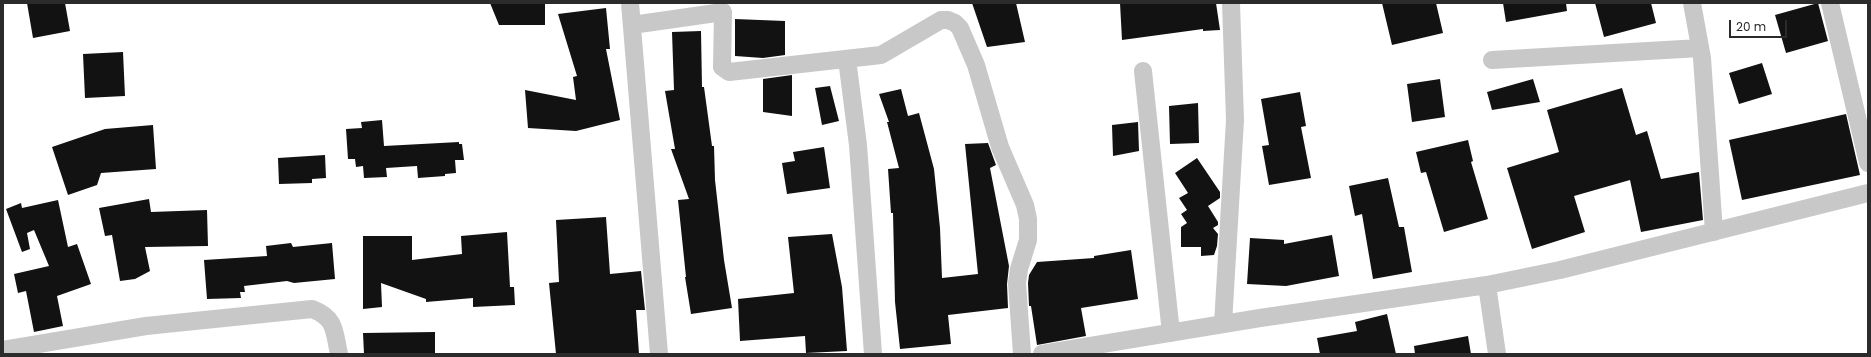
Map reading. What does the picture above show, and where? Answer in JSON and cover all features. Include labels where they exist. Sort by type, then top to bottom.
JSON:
[{"type":"street","points":[[630,3],[659,354]]},
{"type":"street","points":[[1223,324],[1235,120],[1232,3]]},
{"type":"street","points":[[1692,3],[1700,48],[1714,232]]},
{"type":"street","points":[[1830,3],[1868,163]]},
{"type":"street","points":[[632,25],[726,8],[722,67],[729,72],[887,53],[940,20],[948,20],[955,23],[960,28],[976,65],[1000,147],[1025,205],[1028,219],[1028,240],[1019,269],[1017,283],[1022,354]]},
{"type":"street","points":[[1492,60],[1700,48]]},
{"type":"street","points":[[847,59],[858,145],[873,354]]},
{"type":"street","points":[[1143,71],[1170,333]]},
{"type":"street","points":[[1042,354],[1223,324],[1487,285],[1560,270],[1868,193]]},
{"type":"street","points":[[1487,285],[1498,354]]},
{"type":"street","points":[[3,350],[146,326],[312,309],[328,317],[333,325],[339,354]]},
{"type":"building","points":[[27,3],[65,3],[70,31],[33,38]]},
{"type":"building","points":[[490,3],[545,3],[545,25],[499,25]]},
{"type":"building","points":[[972,3],[1016,3],[1025,42],[987,47]]},
{"type":"building","points":[[1120,3],[1216,3],[1220,30],[1203,31],[1203,29],[1122,40]]},
{"type":"building","points":[[1382,3],[1436,3],[1443,33],[1392,45]]},
{"type":"building","points":[[1503,3],[1566,3],[1567,11],[1506,22]]},
{"type":"building","points":[[1595,3],[1651,3],[1656,23],[1604,37]]},
{"type":"building","points":[[1818,3],[1828,41],[1786,53],[1775,15]]},
{"type":"building","points":[[606,8],[610,49],[606,49],[620,120],[576,131],[528,128],[525,90],[576,100],[573,77],[577,76],[558,14]]},
{"type":"building","points":[[735,19],[785,21],[785,55],[763,58],[735,56]]},
{"type":"building","points":[[701,31],[702,87],[704,87],[712,146],[714,146],[715,180],[724,260],[732,308],[691,314],[685,277],[678,200],[689,199],[671,149],[675,149],[665,91],[674,90],[672,32]]},
{"type":"building","points":[[123,52],[125,96],[85,98],[83,54]]},
{"type":"building","points":[[1762,63],[1772,94],[1739,104],[1729,73]]},
{"type":"building","points":[[792,75],[792,116],[763,112],[763,79]]},
{"type":"building","points":[[1440,79],[1445,117],[1412,122],[1407,84]]},
{"type":"building","points":[[1533,79],[1540,102],[1492,110],[1487,92]]},
{"type":"building","points":[[830,86],[839,121],[822,125],[815,88]]},
{"type":"building","points":[[1622,88],[1636,135],[1647,131],[1661,179],[1699,172],[1703,220],[1641,232],[1630,180],[1574,196],[1585,232],[1532,249],[1507,168],[1559,152],[1547,110]]},
{"type":"building","points":[[901,89],[908,116],[919,113],[934,169],[940,228],[942,278],[978,274],[965,144],[988,143],[996,165],[990,168],[1009,266],[1007,284],[1008,308],[948,315],[951,344],[900,349],[895,302],[893,213],[891,213],[888,169],[899,168],[887,122],[889,122],[879,94]]},
{"type":"building","points":[[1300,92],[1306,126],[1301,127],[1311,178],[1269,185],[1262,146],[1269,145],[1261,99]]},
{"type":"building","points":[[1198,103],[1199,143],[1170,144],[1169,106]]},
{"type":"building","points":[[1846,114],[1860,175],[1742,200],[1729,140]]},
{"type":"building","points":[[382,120],[384,146],[459,142],[459,144],[462,144],[464,160],[455,160],[456,173],[445,174],[445,176],[418,178],[417,166],[386,168],[387,177],[364,178],[363,166],[356,167],[355,159],[348,159],[346,129],[362,128],[361,122]]},
{"type":"building","points":[[1138,122],[1139,151],[1113,156],[1112,125]]},
{"type":"building","points":[[153,125],[156,169],[101,173],[97,185],[68,195],[52,147],[105,129]]},
{"type":"building","points":[[1468,140],[1473,161],[1471,162],[1488,219],[1444,232],[1426,172],[1421,173],[1416,152]]},
{"type":"building","points":[[824,147],[830,188],[787,194],[782,163],[795,161],[793,152]]},
{"type":"building","points":[[325,155],[326,178],[312,179],[312,183],[279,184],[278,158]]},
{"type":"building","points":[[1197,158],[1220,192],[1220,198],[1208,206],[1218,222],[1218,225],[1213,228],[1218,234],[1217,246],[1214,255],[1201,256],[1201,247],[1181,247],[1181,227],[1187,223],[1181,214],[1187,210],[1179,198],[1188,193],[1175,173]]},
{"type":"building","points":[[1388,178],[1399,227],[1404,227],[1412,272],[1373,279],[1362,214],[1355,216],[1349,186]]},
{"type":"building","points":[[149,199],[151,212],[207,210],[208,246],[145,247],[150,271],[135,279],[120,281],[112,235],[105,236],[99,208]]},
{"type":"building","points":[[58,200],[68,247],[77,244],[91,284],[57,296],[63,326],[34,332],[26,291],[18,293],[14,274],[49,266],[34,230],[27,233],[30,249],[22,252],[6,209],[21,203],[22,208]]},
{"type":"building","points":[[606,217],[610,274],[641,271],[645,310],[636,310],[639,354],[556,354],[549,283],[559,282],[556,220]]},
{"type":"building","points":[[507,232],[510,287],[514,287],[515,305],[473,307],[473,298],[426,302],[426,299],[381,283],[382,307],[363,309],[363,236],[412,236],[412,260],[462,254],[461,236]]},
{"type":"building","points":[[832,234],[842,287],[847,351],[806,353],[805,336],[740,341],[738,299],[794,293],[788,237]]},
{"type":"building","points":[[1332,235],[1339,276],[1286,286],[1247,284],[1250,238],[1284,240],[1284,244]]},
{"type":"building","points":[[291,243],[293,247],[332,243],[335,279],[294,283],[287,281],[244,286],[245,292],[240,292],[241,298],[207,299],[204,260],[267,256],[266,246]]},
{"type":"building","points":[[1131,250],[1138,299],[1081,308],[1086,336],[1037,345],[1031,306],[1029,306],[1028,283],[1029,275],[1037,262],[1094,258],[1094,256]]},
{"type":"building","points":[[1387,314],[1396,354],[1320,354],[1317,338],[1357,331],[1355,322]]},
{"type":"building","points":[[435,332],[435,354],[364,354],[363,333]]},
{"type":"building","points":[[1468,336],[1471,354],[1415,354],[1414,346]]}]
